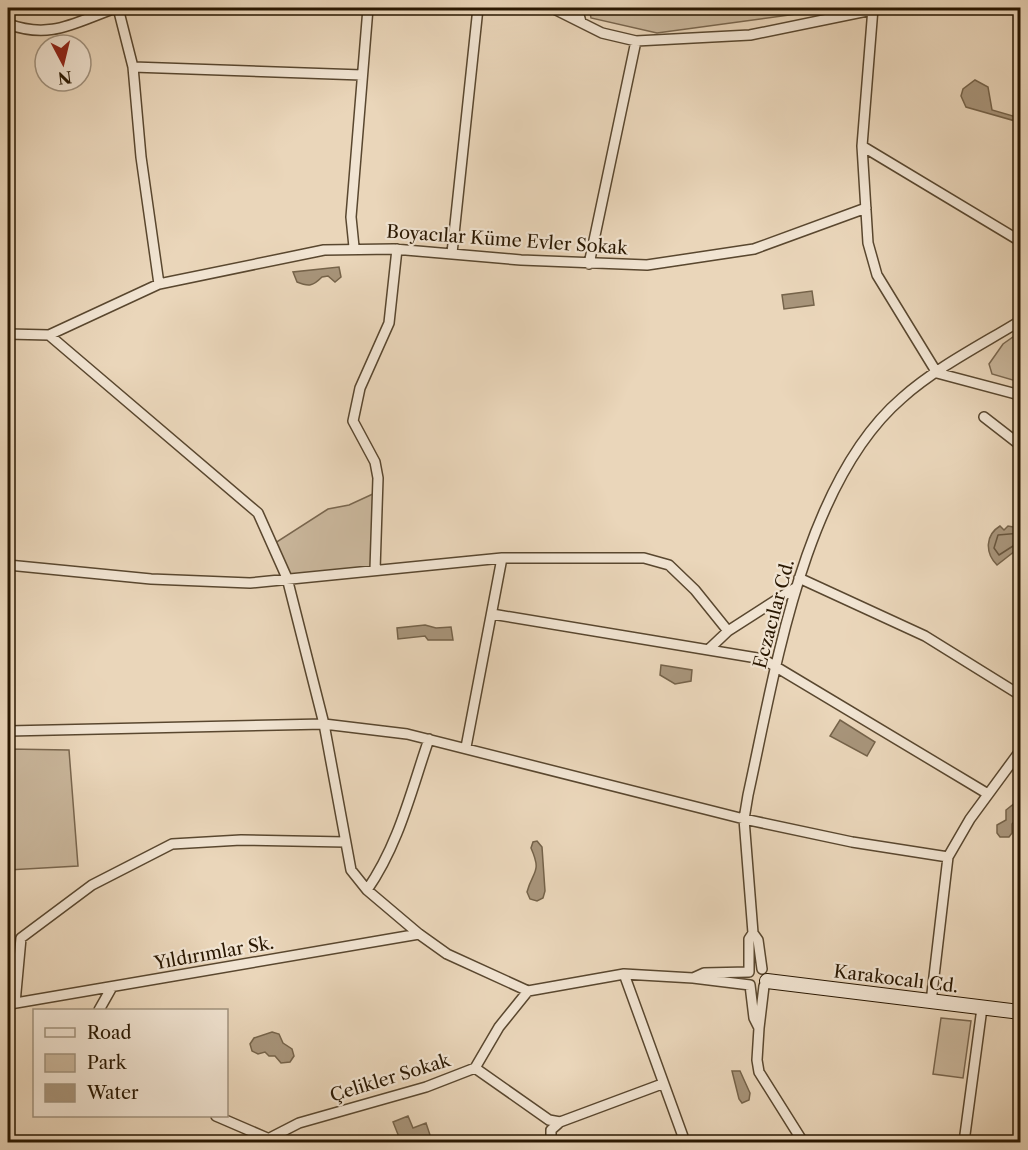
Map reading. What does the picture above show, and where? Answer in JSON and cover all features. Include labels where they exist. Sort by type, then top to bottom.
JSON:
[{"type":"street","points":[[8,24],[49,32],[67,28],[114,8],[132,67],[141,157],[159,284]]},
{"type":"street","points":[[354,247],[351,217],[368,8]]},
{"type":"street","points":[[452,253],[478,8]]},
{"type":"street","points":[[552,8],[602,33],[636,41],[750,35],[873,9],[862,146],[868,243],[876,275],[938,373],[1020,395]]},
{"type":"street","points":[[577,8],[581,22]]},
{"type":"street","points":[[589,264],[636,41]]},
{"type":"street","points":[[132,67],[362,75]]},
{"type":"street","points":[[862,146],[1020,241]]},
{"type":"street","name":"Boyacılar Küme Evler Sokak","points":[[49,335],[159,284],[324,250],[354,247],[397,249],[589,264],[646,265],[754,249],[866,208]]},
{"type":"street","points":[[375,570],[378,478],[375,462],[353,421],[360,388],[389,323],[397,249]]},
{"type":"street","name":"Eczacılar Cd.","points":[[753,933],[744,819],[795,588],[826,509],[869,432],[902,398],[1020,321]]},
{"type":"street","points":[[8,334],[49,335],[258,513],[287,578],[324,724],[351,870],[367,890],[418,934],[447,954],[528,991],[624,974],[693,978],[750,985],[755,988],[765,979]]},
{"type":"street","points":[[984,417],[1020,445]]},
{"type":"street","points":[[466,747],[502,558]]},
{"type":"street","points":[[8,565],[151,579],[250,583],[502,558],[644,558],[669,565],[695,590],[728,631]]},
{"type":"street","points":[[799,578],[925,636],[1020,695]]},
{"type":"street","points":[[710,649],[728,631],[795,588]]},
{"type":"street","points":[[492,614],[763,659],[777,665],[988,794]]},
{"type":"street","points":[[8,731],[324,724],[429,739],[744,819],[852,842],[948,857]]},
{"type":"street","points":[[367,890],[383,868],[398,836],[429,739]]},
{"type":"street","points":[[931,1002],[948,857],[988,794],[1020,751]]},
{"type":"street","points":[[10,1004],[21,938],[92,885],[172,844],[241,840],[345,842]]},
{"type":"street","points":[[759,1028],[754,1018],[747,978],[749,939],[753,933],[758,940],[765,979],[759,1028],[757,1060],[759,1072],[802,1143]]},
{"type":"street","name":"Yıldırımlar Sk.","points":[[10,1004],[418,934]]},
{"type":"street","points":[[693,978],[704,973],[749,972],[757,968],[765,979]]},
{"type":"street","points":[[624,974],[685,1143]]},
{"type":"street","name":"Karakocalı Cd.","points":[[765,979],[1020,1012]]},
{"type":"street","points":[[100,1009],[112,987]]},
{"type":"street","name":"Çelikler Sokak","points":[[265,1140],[299,1123],[426,1087],[475,1068],[499,1027],[528,991]]},
{"type":"street","points":[[963,1143],[982,1008]]},
{"type":"street","points":[[475,1068],[549,1120],[560,1122]]},
{"type":"street","points":[[551,1143],[552,1130],[560,1122],[662,1084]]},
{"type":"street","points":[[218,1117],[265,1140]]},
{"type":"green space","points":[[589,8],[840,8],[657,33],[591,18]]},
{"type":"green space","points":[[1020,332],[1020,382],[992,374],[989,364],[1003,344]]},
{"type":"green space","points":[[375,493],[371,567],[289,575],[275,543],[328,509],[349,505]]},
{"type":"green space","points":[[8,749],[69,750],[78,866],[8,870]]},
{"type":"green space","points":[[941,1018],[971,1021],[963,1078],[933,1074]]},
{"type":"water","points":[[975,80],[988,87],[992,110],[1020,118],[1020,130],[1015,121],[966,107],[961,96],[963,89]]},
{"type":"water","points":[[339,267],[341,277],[335,282],[328,276],[322,277],[311,285],[297,282],[293,272]]},
{"type":"water","points":[[812,291],[814,305],[784,309],[782,295]]},
{"type":"water","points":[[1000,526],[1004,530],[1008,526],[1020,528],[1020,557],[1015,551],[997,565],[990,555],[988,544],[992,534]]},
{"type":"water","points":[[425,625],[436,628],[451,627],[453,640],[428,640],[425,636],[398,639],[397,628]]},
{"type":"water","points":[[661,665],[692,670],[691,681],[675,684],[660,675]]},
{"type":"water","points":[[840,720],[875,742],[867,756],[830,736]]},
{"type":"water","points":[[1020,799],[1020,815],[1012,824],[1012,833],[1009,837],[1000,837],[997,833],[997,825],[1006,820],[1006,810]]},
{"type":"water","points":[[537,841],[542,847],[545,891],[543,898],[537,901],[530,899],[527,892],[536,867],[531,848],[533,842]]},
{"type":"water","points":[[272,1032],[279,1034],[283,1043],[292,1049],[294,1056],[290,1062],[281,1063],[275,1056],[252,1051],[250,1044],[254,1038]]},
{"type":"water","points":[[732,1071],[740,1071],[750,1093],[749,1100],[742,1103],[739,1099]]},
{"type":"water","points":[[408,1116],[413,1128],[426,1123],[431,1138],[418,1142],[401,1142],[393,1122]]}]
